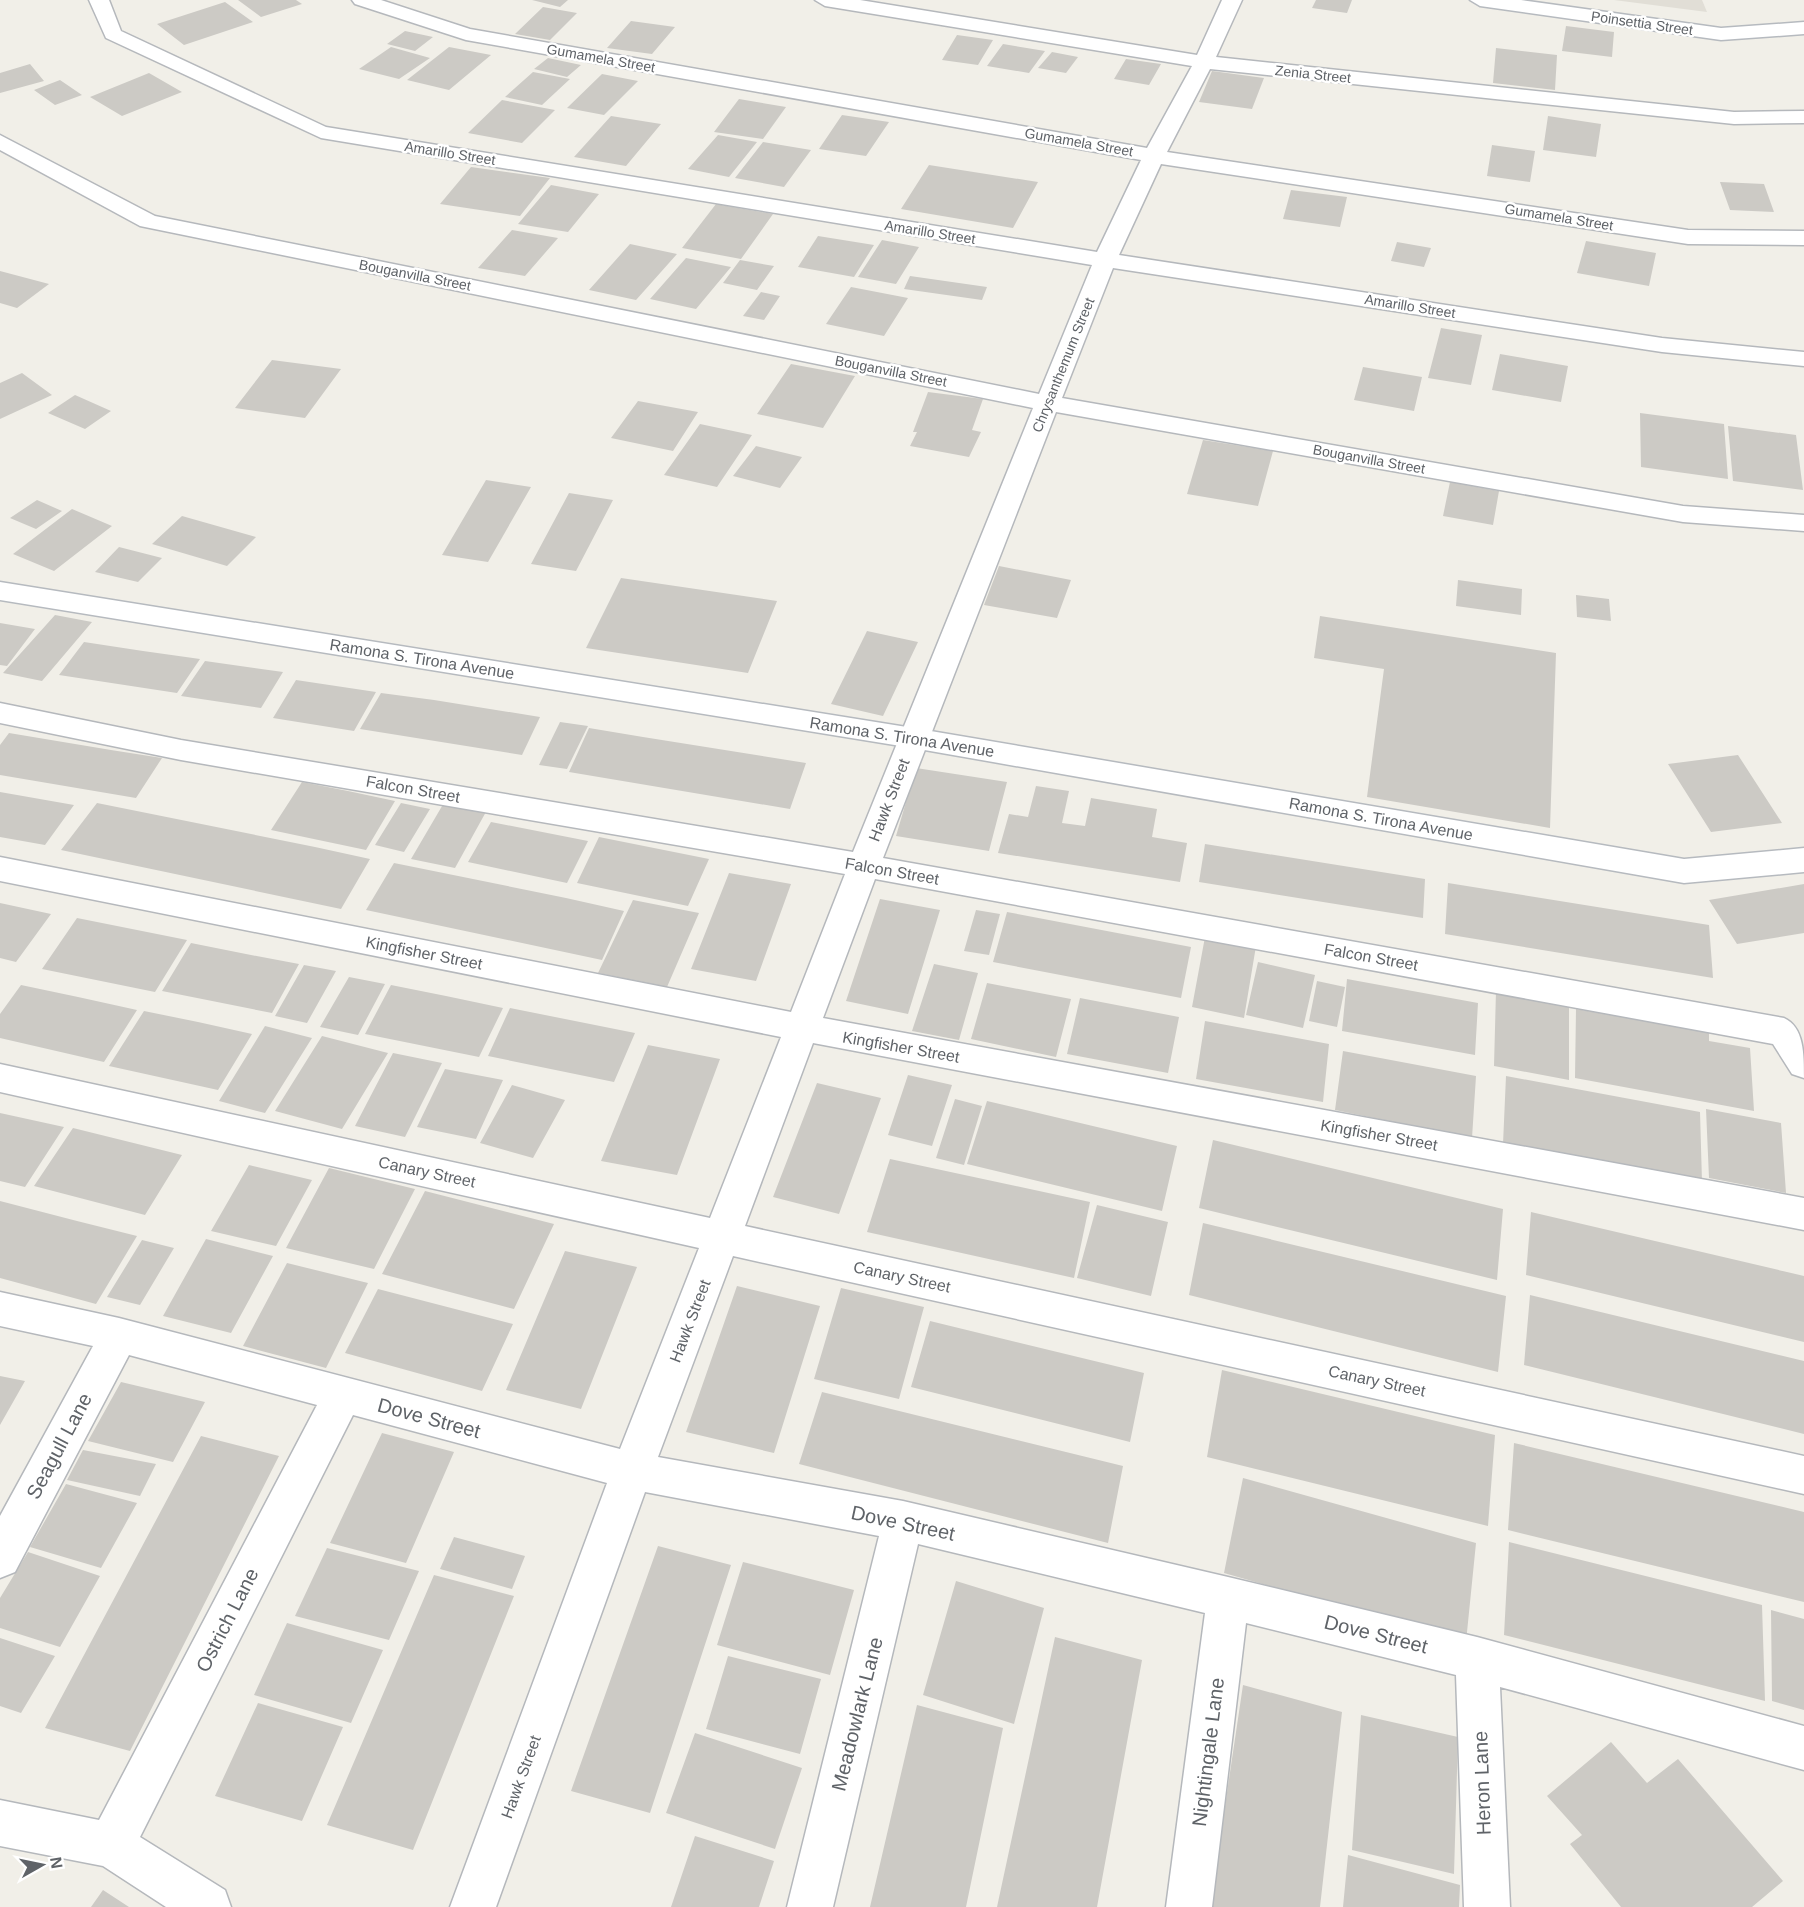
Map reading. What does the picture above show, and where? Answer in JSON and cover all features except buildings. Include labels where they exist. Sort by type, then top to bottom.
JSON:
[{"type":"street","name":"Amarillo Street","points":[[99,0],[113,34],[321,132],[1105,260],[1662,345],[1804,359]]},
{"type":"street","name":"Gumamela Street","points":[[362,0],[466,34],[1154,156],[1688,237],[1804,238]]},
{"type":"street","name":"Zenia Street","points":[[825,0],[1204,62],[1723,116],[1804,117]]},
{"type":"street","name":"Chrysanthemum Street","points":[[913,738],[1105,260],[1154,156],[1204,62],[1232,0]]},
{"type":"street","name":"Poinsettia Street","points":[[1480,0],[1721,34],[1804,28]]},
{"type":"street","name":"Bouganvilla Street","points":[[0,141],[148,221],[1047,403],[1683,514],[1804,523]]},
{"type":"street","name":"Ramona S. Tirona Avenue","points":[[0,591],[913,738],[1684,871],[1804,860]]},
{"type":"street","name":"Falcon Street","points":[[0,712],[193,752],[865,866],[1784,1032],[1804,1064]]},
{"type":"street","name":"Hawk Street","points":[[473,1907],[632,1471],[913,738]]},
{"type":"street","name":"Kingfisher Street","points":[[0,869],[803,1028],[1804,1214]]},
{"type":"street","name":"Canary Street","points":[[0,1078],[1804,1475]]},
{"type":"street","name":"Dove Street","points":[[0,1310],[119,1335],[632,1471],[903,1521],[1228,1598],[1477,1659],[1804,1748]]},
{"type":"street","name":"Seagull Lane","points":[[0,1558],[119,1335]]},
{"type":"street","name":"Ostrich Lane","points":[[111,1845],[343,1395]]},
{"type":"street","name":"Meadowlark Lane","points":[[810,1907],[903,1521]]},
{"type":"street","name":"Nightingale Lane","points":[[1189,1907],[1228,1598]]},
{"type":"street","name":"Heron Lane","points":[[1477,1659],[1487,1907]]},
{"type":"street","points":[[0,1823],[111,1845],[208,1907]]},
{"type":"shaded area","points":[[1614,0],[1702,0],[1707,12]]}]
